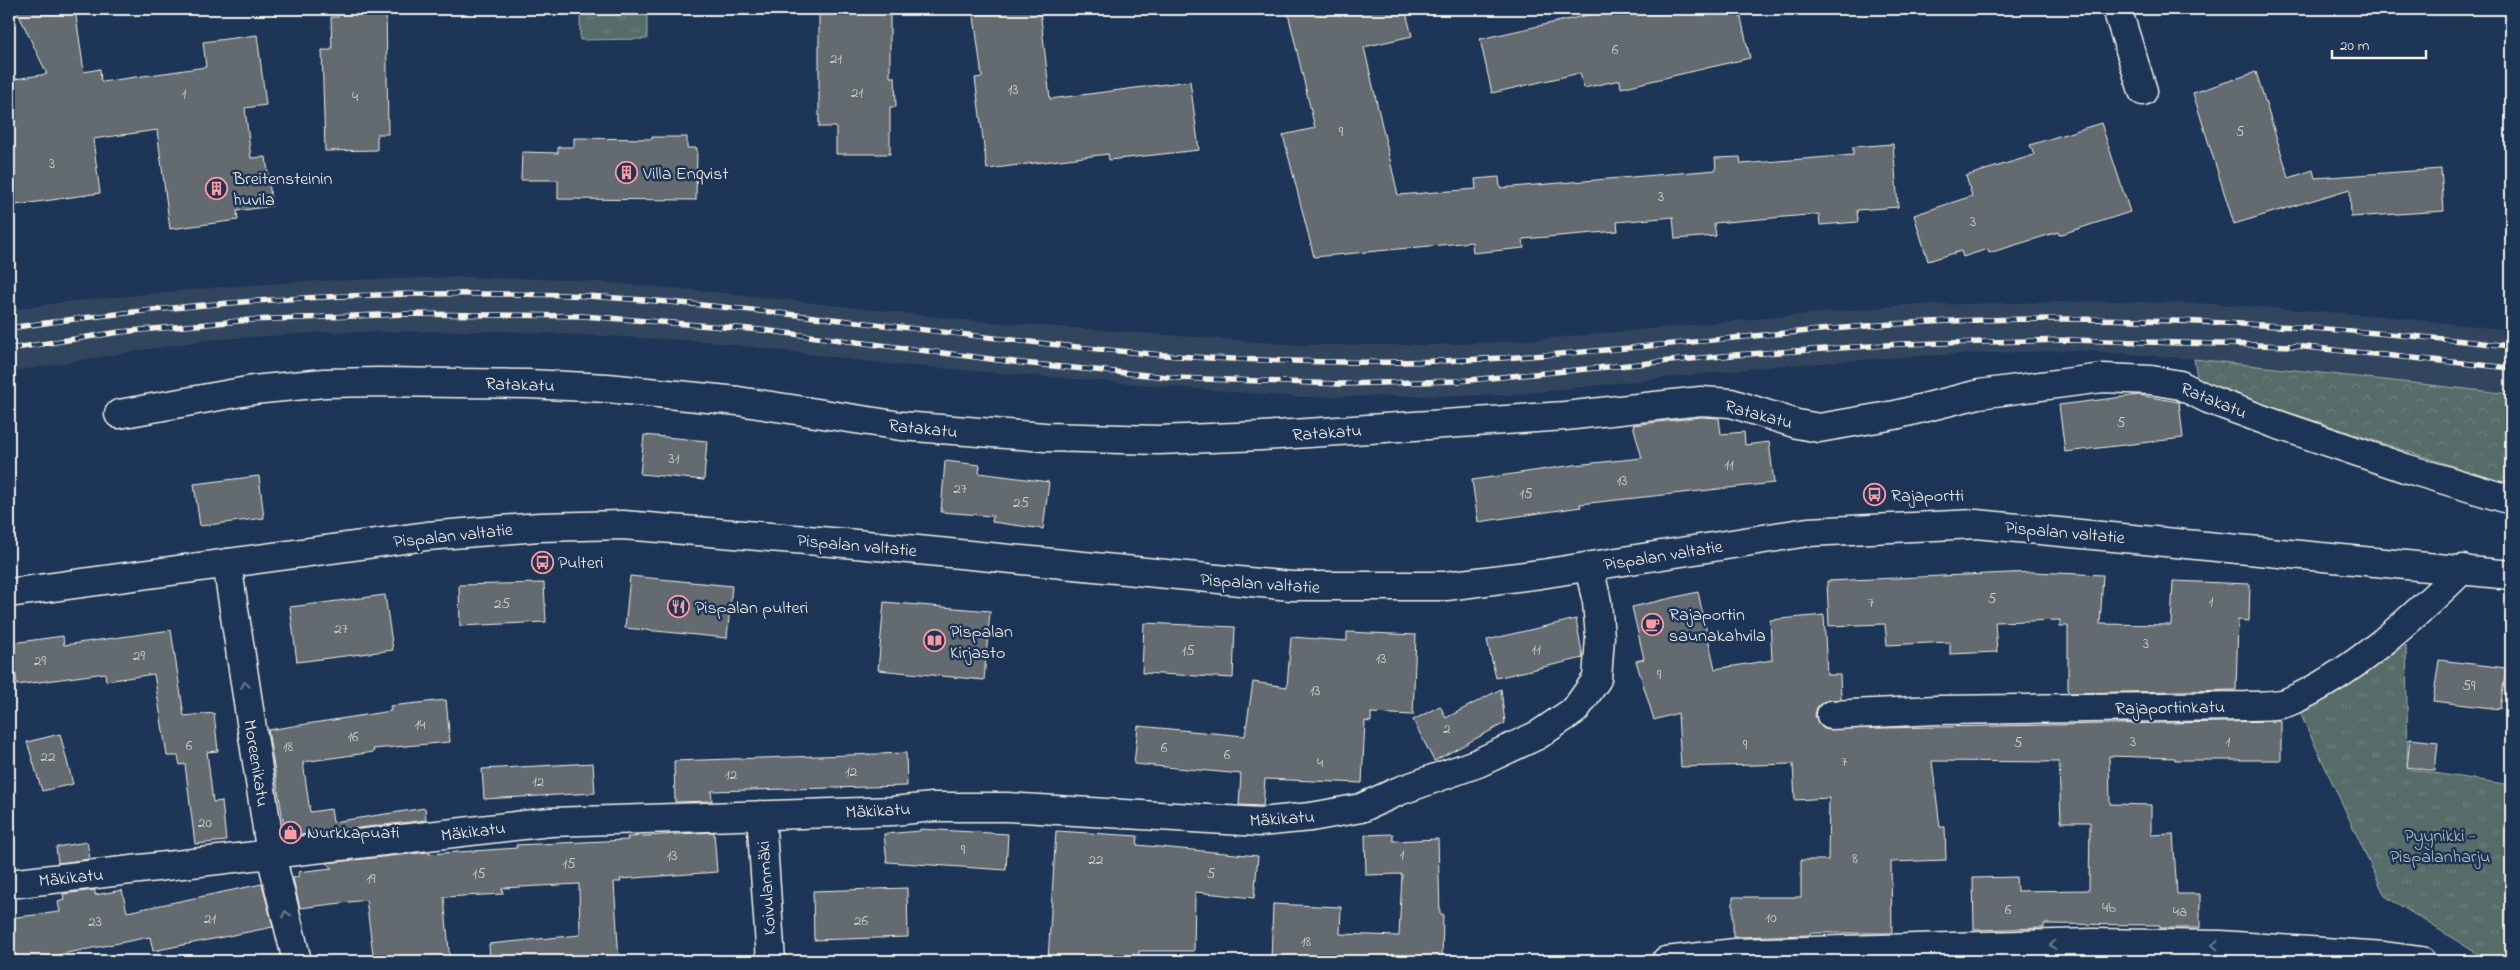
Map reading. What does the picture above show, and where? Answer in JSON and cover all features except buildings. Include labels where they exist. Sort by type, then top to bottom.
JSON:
[{"type":"street","points":[[2117,9],[2143,91]]},
{"type":"street","name":"Ratakatu","points":[[119,414],[253,390],[324,383],[528,384],[607,388],[738,401],[901,426],[1054,437],[1159,440],[1272,436],[1565,416],[1701,402],[1732,403],[1797,424],[1819,428],[1895,415],[1979,394],[2103,378],[2152,380],[2180,384],[2208,399],[2267,421],[2405,468],[2511,500]]},
{"type":"street","name":"Pispalan valtatie","points":[[9,593],[427,536],[539,527],[622,525],[856,544],[1291,586],[1446,586],[1589,567],[1808,532],[1976,524],[2464,568],[2511,574]]},
{"type":"street","name":"Moreenikatu","points":[[227,563],[271,855],[298,961]]},
{"type":"street","name":"Mäkikatu","points":[[9,884],[550,822],[893,811],[933,807],[1007,807],[1260,822],[1311,817],[1361,808],[1399,791],[1478,763],[1538,735],[1575,710],[1597,679],[1600,638],[1597,602],[1589,567]]},
{"type":"street","name":"Rajaportinkatu","points":[[1831,715],[1937,710],[2246,706],[2286,703],[2334,676],[2402,628],[2464,568]]},
{"type":"street","name":"Koivulanmäki","points":[[761,815],[771,961]]},
{"type":"street","points":[[1666,961],[1735,953],[2093,943],[2220,945],[2384,956],[2421,961]]},
{"type":"shaded area","points":[[465,277],[573,280],[707,291],[965,320],[1301,345],[1433,345],[1520,341],[1907,305],[2112,301],[2216,304],[2371,315],[2511,330],[2511,394],[2194,359],[2075,350],[1917,356],[1775,366],[1509,395],[1298,397],[889,364],[704,341],[500,331],[327,332],[205,340],[9,372],[9,310],[65,302],[221,287],[314,281]]},
{"type":"green space","points":[[580,9],[647,9],[647,39],[580,40]]},
{"type":"green space","points":[[2194,359],[2511,394],[2511,485],[2198,383]]},
{"type":"green space","name":"Pyynikki - Pispalanharju","points":[[2406,645],[2408,769],[2511,785],[2511,961],[2489,961],[2385,896],[2300,713]]},
{"type":"railway","points":[[9,328],[187,307],[306,298],[366,295],[524,294],[661,301],[1103,350],[1279,361],[1410,362],[1480,359],[1549,355],[1894,324],[2048,319],[2125,319],[2281,326],[2358,331],[2511,346]]},
{"type":"railway","points":[[9,349],[120,332],[250,320],[406,314],[583,316],[762,330],[1022,363],[1178,378],[1340,384],[1459,381],[1733,355],[1901,344],[2069,340],[2295,346],[2511,368]]},
{"type":"place","name":"Villa Enqvist","points":[[627,173]]},
{"type":"place","name":"Breitensteinin huvila","points":[[217,188]]},
{"type":"place","name":"Rajaportti","points":[[1875,495]]},
{"type":"place","name":"Pulteri","points":[[542,562]]},
{"type":"place","name":"Pispalan pulteri","points":[[679,607]]},
{"type":"place","name":"Rajaportin saunakahvila","points":[[1653,624]]},
{"type":"place","name":"Pispalan Kirjasto","points":[[934,641]]},
{"type":"place","name":"Nurkkapuati","points":[[291,832]]}]
